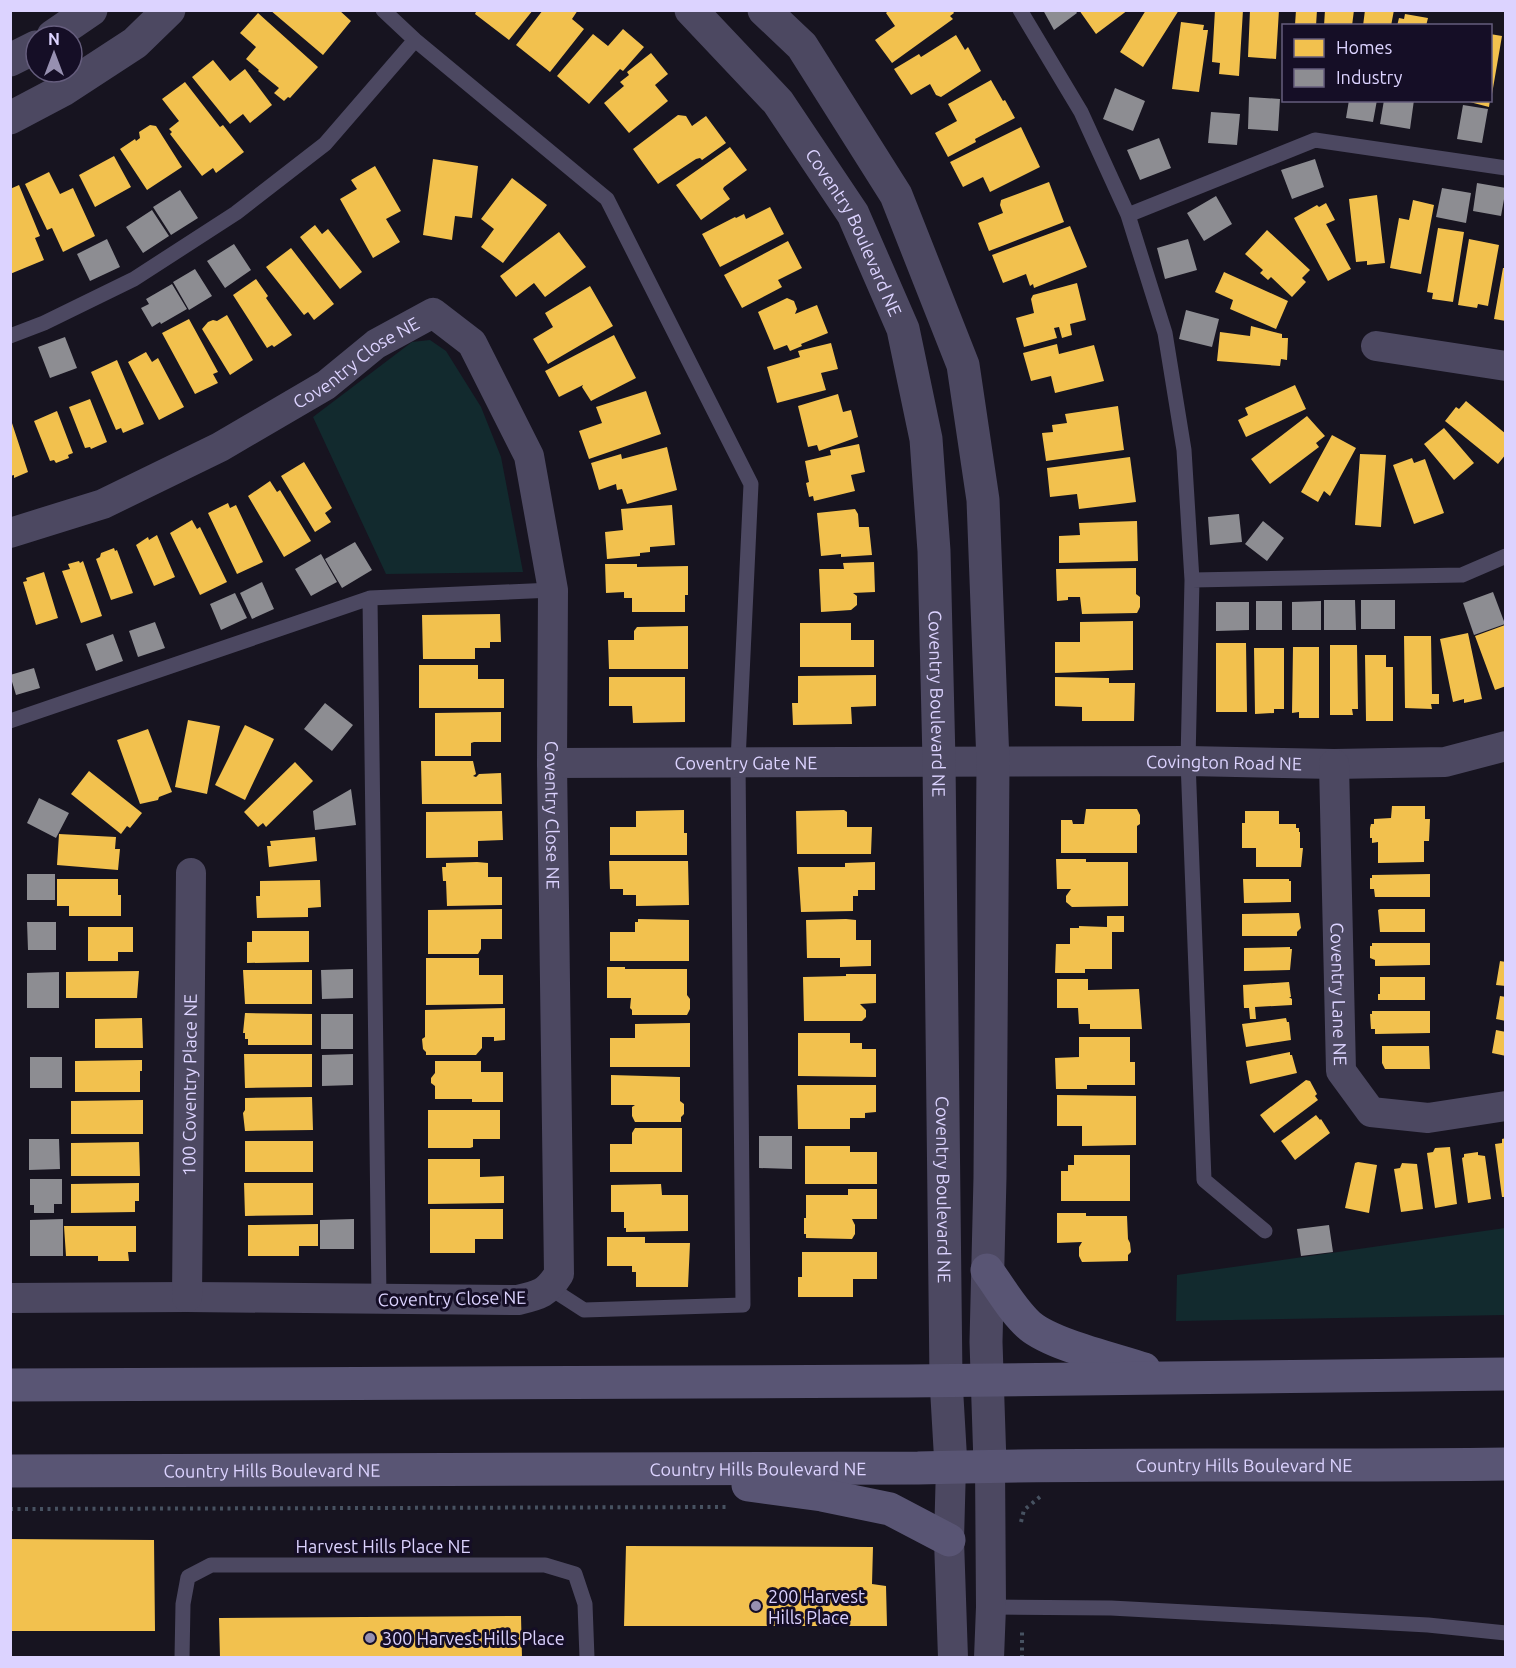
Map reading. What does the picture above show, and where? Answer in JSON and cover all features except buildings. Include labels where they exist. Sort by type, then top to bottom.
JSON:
[{"type":"main road","points":[[987,1270],[1018,1314],[1032,1328],[1065,1344],[1175,1378]]},
{"type":"main road","points":[[10,1385],[946,1380],[1506,1374]]},
{"type":"main road","name":"Country Hills Boulevard NE","points":[[10,1471],[990,1464],[1506,1464]]},
{"type":"main road","points":[[633,1468],[822,1495],[890,1509],[949,1540]]},
{"type":"street","points":[[71,24],[91,10]]},
{"type":"street","points":[[10,118],[63,90],[135,43],[169,10]]},
{"type":"street","name":"Coventry Boulevard NE","points":[[691,10],[778,102],[853,214],[903,329],[926,439],[934,551],[939,761],[946,1380],[951,1466]]},
{"type":"street","points":[[764,10],[802,46],[896,195],[963,365],[983,500],[993,763],[987,1270],[992,1607],[989,1658]]},
{"type":"street","points":[[10,60],[24,53]]},
{"type":"street","name":"Coventry Close NE","points":[[10,532],[103,504],[220,447],[326,385],[376,344],[433,313],[472,343],[529,456],[553,590],[552,763],[560,1274],[550,1288],[538,1296],[518,1300],[10,1298]]},
{"type":"street","points":[[1376,346],[1506,366]]},
{"type":"street","name":"Covington Road NE","points":[[939,761],[993,763],[1188,761],[1334,764],[1445,762],[1506,746]]},
{"type":"street","name":"Coventry Gate NE","points":[[552,763],[939,761]]},
{"type":"street","name":"Coventry Lane NE","points":[[1334,764],[1341,1071],[1371,1112],[1428,1118],[1506,1106]]},
{"type":"street","name":"100 Coventry Place NE","points":[[187,1297],[191,873]]},
{"type":"street","points":[[951,1466],[949,1540],[953,1658]]},
{"type":"lane","points":[[383,10],[415,40],[607,199],[751,484],[738,761],[743,1305],[584,1310],[550,1288]]},
{"type":"lane","points":[[1020,10],[1081,112],[1128,215],[1165,333],[1184,450],[1192,580],[1188,761],[1204,1180],[1265,1231]]},
{"type":"lane","points":[[10,336],[44,323],[134,279],[236,213],[325,144],[415,40]]},
{"type":"lane","points":[[1128,215],[1315,140],[1506,168]]},
{"type":"lane","points":[[1192,580],[1462,576],[1506,556]]},
{"type":"lane","points":[[10,721],[370,598],[553,590]]},
{"type":"lane","points":[[370,598],[379,1299]]},
{"type":"lane","name":"Harvest Hills Place NE","points":[[182,1658],[183,1604],[188,1578],[211,1566],[545,1566],[575,1574],[585,1604],[587,1658]]},
{"type":"lane","points":[[992,1607],[1135,1609],[1428,1625],[1506,1633]]},
{"type":"path","points":[[1021,1532],[1020,1522],[1024,1510],[1048,1492]]},
{"type":"path","points":[[10,1509],[728,1507]]},
{"type":"path","points":[[1021,1607],[1022,1658]]},
{"type":"green space","points":[[430,340],[446,351],[481,407],[501,457],[523,572],[386,574],[313,417],[412,342]]},
{"type":"green space","points":[[1505,1228],[1505,1315],[1176,1321],[1177,1275]]},
{"type":"place","name":"200 Harvest Hills Place","points":[[756,1606]]},
{"type":"place","name":"300 Harvest Hills Place","points":[[370,1638]]}]
